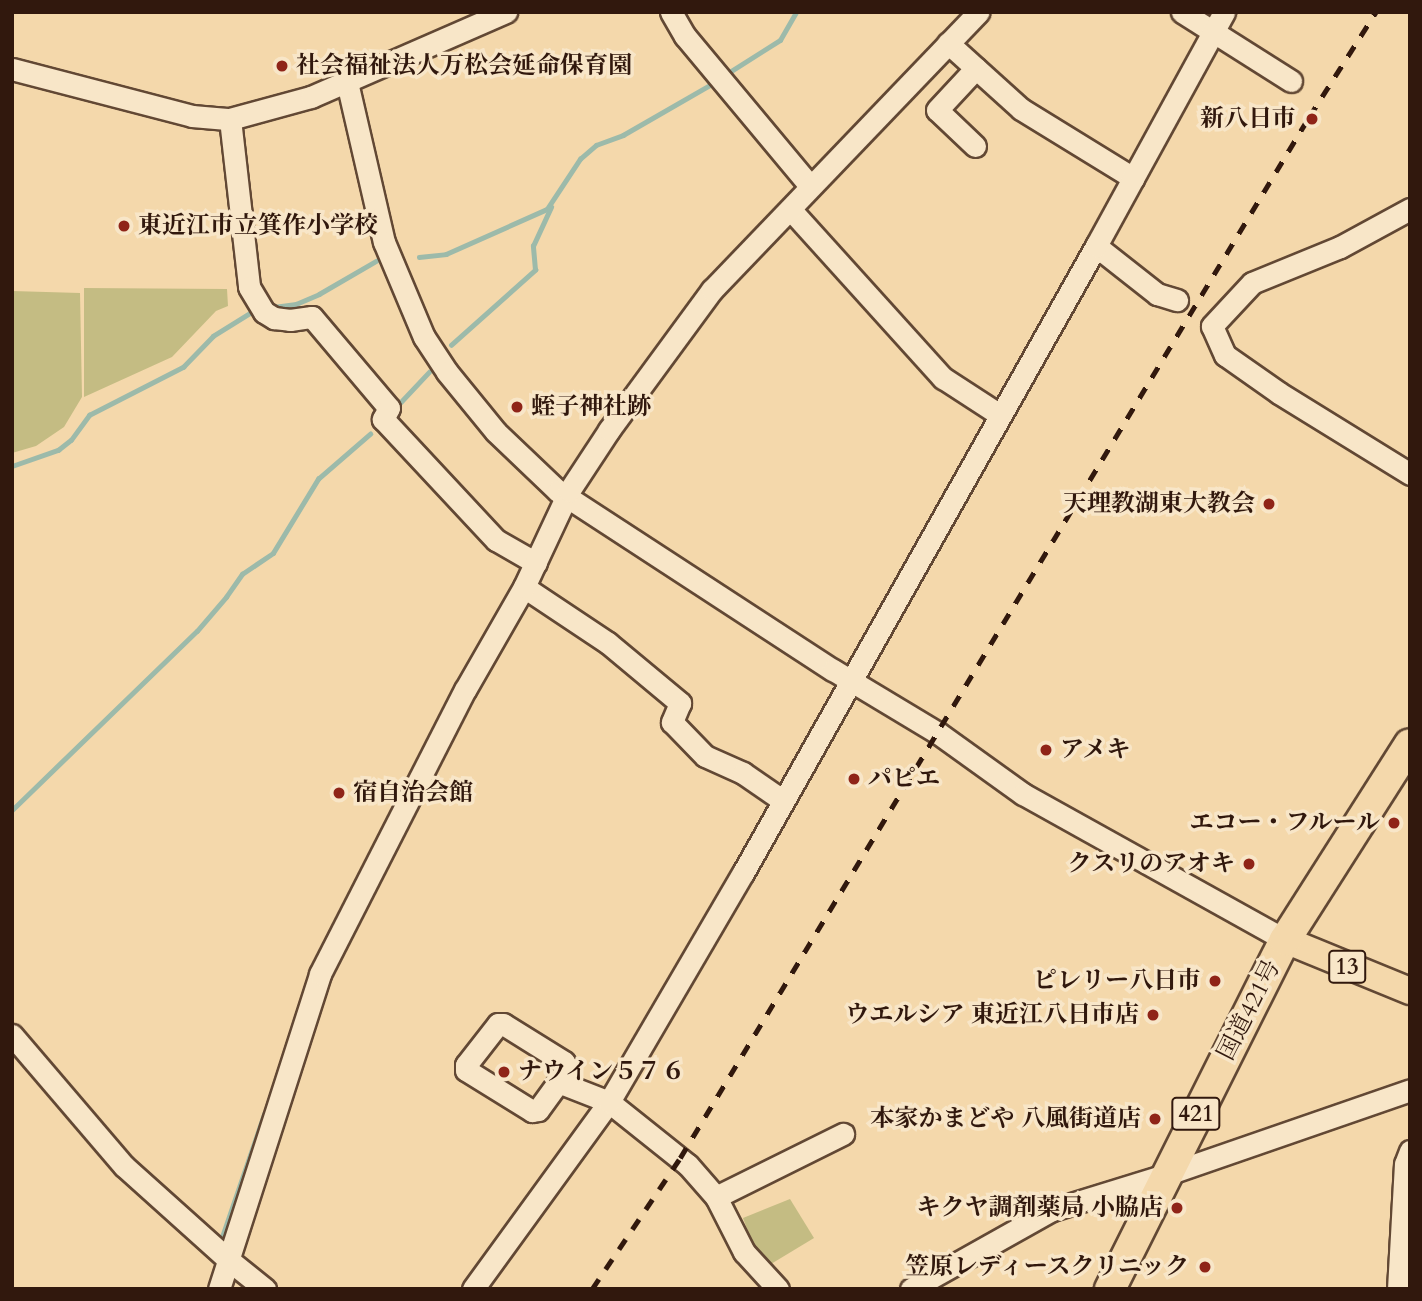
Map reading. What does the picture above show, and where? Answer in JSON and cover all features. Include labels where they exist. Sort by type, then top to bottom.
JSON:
[{"type":"highway","name":"国道421号","points":[[1110,1289],[1285,940],[1410,744]]},
{"type":"main road","name":"13","points":[[1285,940],[1410,991]]},
{"type":"street","points":[[12,69],[192,116],[230,119],[311,97],[506,12]]},
{"type":"street","points":[[671,12],[719,78],[810,186]]},
{"type":"street","points":[[219,1289],[320,974],[466,690],[524,587],[566,498],[609,430],[712,290],[979,12]]},
{"type":"street","points":[[1182,12],[1291,81]]},
{"type":"street","points":[[473,1289],[610,1102],[743,873],[1096,246],[1224,12]]},
{"type":"street","points":[[948,43],[1021,108],[1133,178]]},
{"type":"street","points":[[975,146],[937,110],[976,68]]},
{"type":"street","points":[[347,82],[384,242],[424,337],[447,372],[496,432],[566,498],[850,681],[938,733],[1023,794],[1285,940]]},
{"type":"street","points":[[230,119],[249,287],[264,312],[274,318],[290,320],[313,317],[389,408],[383,419],[496,540],[536,563]]},
{"type":"street","points":[[1410,209],[1340,247],[1252,283],[1212,326],[1225,355],[1279,393],[1410,474]]},
{"type":"street","points":[[791,210],[943,378],[1000,415]]},
{"type":"street","points":[[1096,246],[1157,294],[1178,300]]},
{"type":"street","points":[[524,587],[608,643],[680,703],[672,722],[705,756],[743,774],[782,800]]},
{"type":"street","points":[[498,1024],[503,1024],[564,1062],[567,1067],[558,1082],[538,1110],[532,1111],[466,1070],[466,1065],[498,1024]]},
{"type":"street","points":[[12,1035],[124,1166],[265,1289]]},
{"type":"street","points":[[558,1082],[610,1102],[680,1158],[716,1197],[744,1252],[778,1289]]},
{"type":"street","points":[[911,1289],[1052,1210],[1165,1175],[1410,1090]]},
{"type":"street","points":[[716,1197],[843,1134]]},
{"type":"street","points":[[1401,1287],[1405,1164],[1410,1151]]},
{"type":"shaded area","points":[[84,288],[227,289],[228,306],[216,311],[172,357],[84,397]]},
{"type":"shaded area","points":[[12,291],[80,293],[82,397],[64,427],[36,446],[12,453]]},
{"type":"shaded area","points":[[790,1199],[814,1238],[771,1264],[753,1245],[743,1218]]},
{"type":"waterway","points":[[725,75],[780,40],[796,12]]},
{"type":"waterway","points":[[419,257],[446,254],[547,209],[580,159],[596,145],[623,135],[715,82]]},
{"type":"waterway","points":[[451,345],[535,270],[533,246],[551,207]]},
{"type":"waterway","points":[[274,307],[296,304],[319,294],[376,261]]},
{"type":"waterway","points":[[12,466],[58,450],[71,440],[89,415],[183,367],[213,336],[253,311]]},
{"type":"waterway","points":[[396,407],[429,372]]},
{"type":"waterway","points":[[12,810],[197,631],[242,574],[273,553],[318,479],[370,434]]},
{"type":"waterway","points":[[222,1237],[264,1114]]},
{"type":"railway","points":[[592,1289],[680,1158],[1309,117],[1376,12]]},
{"type":"place","name":"社会福祉法人万松会延命保育園","points":[[282,66]]},
{"type":"place","name":"新八日市","points":[[1312,119]]},
{"type":"place","name":"東近江市立箕作小学校","points":[[124,226]]},
{"type":"place","name":"蛭子神社跡","points":[[517,407]]},
{"type":"place","name":"天理教湖東大教会","points":[[1269,504]]},
{"type":"place","name":"アメキ","points":[[1046,750]]},
{"type":"place","name":"パピエ","points":[[854,779]]},
{"type":"place","name":"宿自治会館","points":[[339,793]]},
{"type":"place","name":"エコー・フルール","points":[[1394,823]]},
{"type":"place","name":"クスリのアオキ","points":[[1249,864]]},
{"type":"place","name":"ピレリー八日市","points":[[1215,981]]},
{"type":"place","name":"ウエルシア 東近江八日市店","points":[[1153,1015]]},
{"type":"place","name":"ナウイン５７６","points":[[504,1072]]},
{"type":"place","name":"本家かまどや 八風街道店","points":[[1155,1119]]},
{"type":"place","name":"キクヤ調剤薬局 小脇店","points":[[1177,1208]]},
{"type":"place","name":"笠原レディースクリニック","points":[[1205,1267]]}]
